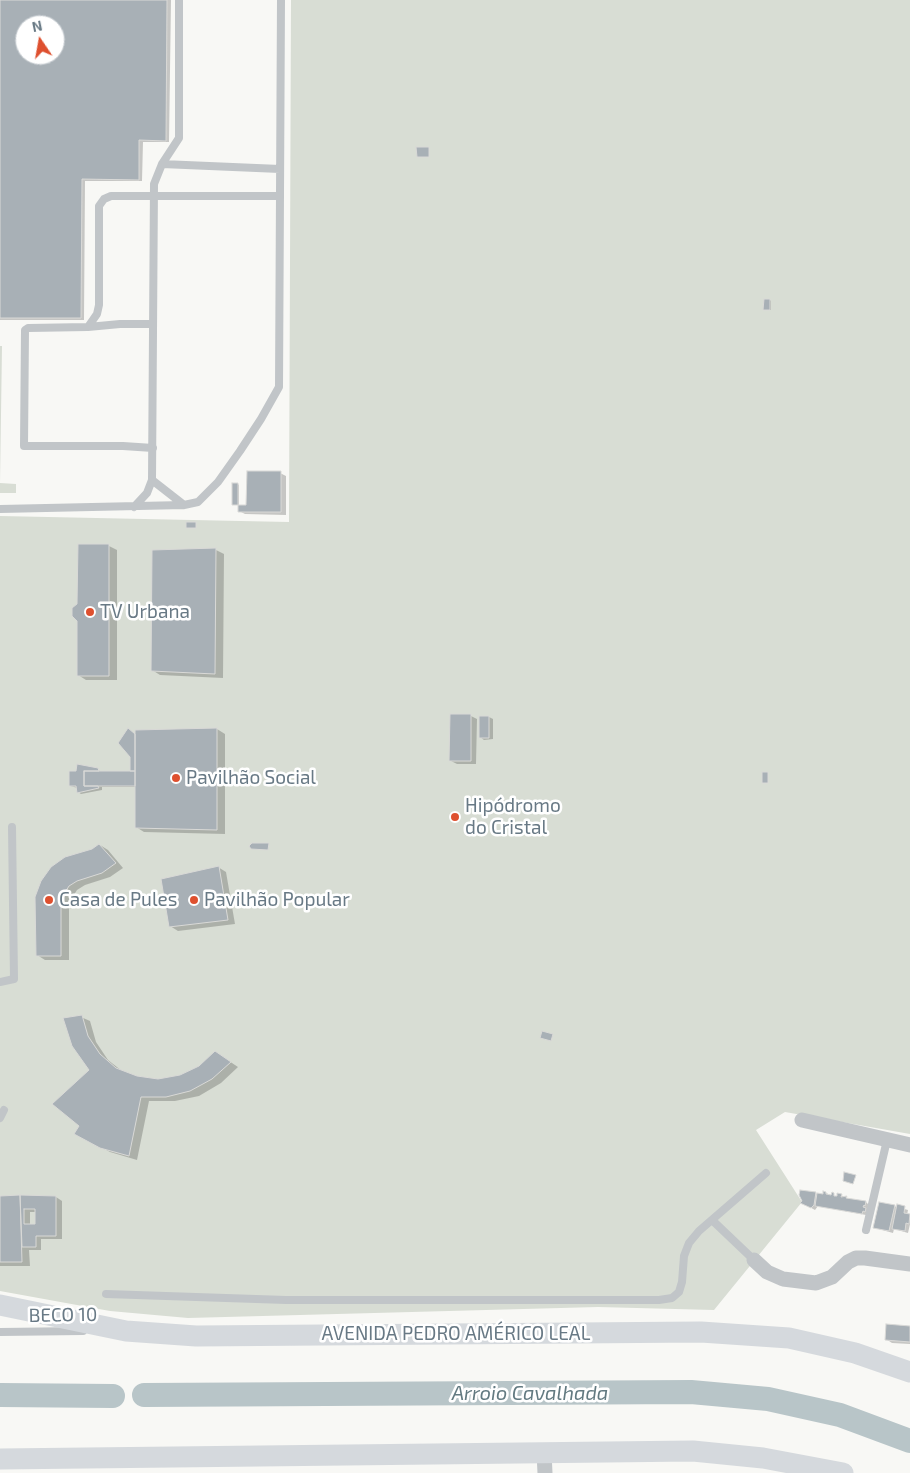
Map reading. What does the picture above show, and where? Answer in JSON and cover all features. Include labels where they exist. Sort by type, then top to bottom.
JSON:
[{"type":"main road","name":"AVENIDA PEDRO AMÉRICO LEAL","points":[[0,1304],[126,1331],[196,1336],[701,1332],[789,1338],[855,1353],[910,1372]]},
{"type":"main road","points":[[0,1459],[544,1463],[692,1451],[763,1458],[843,1473]]},
{"type":"street","points":[[802,1120],[910,1145]]},
{"type":"street","points":[[754,1260],[767,1272],[783,1279],[816,1284],[832,1277],[848,1262],[856,1258],[910,1264]]},
{"type":"lane","points":[[134,507],[147,494],[152,480],[154,184],[162,164],[179,138],[179,0]]},
{"type":"lane","points":[[0,509],[184,506],[198,502],[218,482],[261,419],[279,387],[280,0]]},
{"type":"lane","points":[[162,164],[280,169]]},
{"type":"lane","points":[[88,327],[97,314],[99,306],[99,206],[104,199],[111,196],[280,196]]},
{"type":"lane","points":[[153,324],[28,328],[25,330],[24,446],[123,446],[153,448]]},
{"type":"lane","points":[[152,480],[184,506]]},
{"type":"lane","points":[[0,982],[14,979],[12,827]]},
{"type":"lane","points":[[0,1118],[4,1110]]},
{"type":"lane","points":[[866,1230],[887,1140]]},
{"type":"lane","points":[[106,1294],[286,1300],[659,1300],[672,1298],[679,1292],[682,1282],[684,1256],[689,1243],[712,1220],[766,1173]]},
{"type":"lane","points":[[712,1220],[754,1260]]},
{"type":"lane","name":"BECO 10","points":[[0,1332],[126,1331]]},
{"type":"shaded area","name":"Hipódromo do Cristal","points":[[291,0],[910,0],[910,1134],[785,1112],[756,1130],[802,1202],[714,1310],[598,1307],[188,1318],[110,1311],[0,1291],[0,516],[289,522]]},
{"type":"shaded area","points":[[0,346],[2,346],[0,483]]},
{"type":"shaded area","points":[[0,483],[16,484],[16,493],[0,493]]},
{"type":"building","points":[[0,0],[167,0],[166,141],[139,140],[139,180],[82,179],[81,318],[0,318]]},
{"type":"building","points":[[416,147],[429,147],[429,157],[417,157]]},
{"type":"building","points":[[764,299],[770,299],[770,310],[763,310]]},
{"type":"building","points":[[247,471],[281,471],[281,512],[238,512],[238,505],[246,505]]},
{"type":"building","points":[[232,483],[238,483],[238,505],[232,505]]},
{"type":"building","points":[[186,522],[196,522],[196,528],[186,528]]},
{"type":"building","name":"TV Urbana","points":[[78,544],[109,544],[109,676],[77,676],[77,621],[72,616],[72,608],[77,604]]},
{"type":"building","points":[[216,548],[215,674],[151,671],[152,550]]},
{"type":"building","points":[[450,714],[471,714],[471,761],[449,761]]},
{"type":"building","points":[[479,716],[489,716],[489,738],[479,738]]},
{"type":"building","points":[[128,728],[135,734],[135,771],[130,771],[130,757],[118,743]]},
{"type":"building","name":"Pavilhão Social","points":[[217,728],[217,830],[135,828],[135,730]]},
{"type":"building","points":[[77,764],[98,768],[99,771],[84,771],[84,786],[98,786],[99,788],[77,793],[76,786],[69,786],[69,771],[76,771]]},
{"type":"building","points":[[84,771],[135,771],[135,786],[84,786]]},
{"type":"building","points":[[762,772],[768,772],[768,783],[762,783]]},
{"type":"building","points":[[252,843],[269,843],[268,850],[251,849],[249,846]]},
{"type":"building","name":"Casa de Pules","points":[[99,844],[116,863],[102,873],[77,881],[69,886],[61,902],[61,956],[36,956],[35,897],[41,881],[51,867],[65,857],[92,849]]},
{"type":"building","name":"Pavilhão Popular","points":[[219,866],[228,920],[169,927],[161,879]]},
{"type":"building","points":[[82,1015],[88,1036],[100,1054],[116,1068],[137,1076],[158,1079],[180,1075],[199,1066],[215,1051],[231,1062],[212,1079],[190,1091],[166,1097],[141,1097],[129,1156],[100,1148],[74,1134],[79,1126],[52,1104],[89,1070],[72,1046],[63,1018]]},
{"type":"building","points":[[542,1031],[553,1034],[551,1041],[540,1038]]},
{"type":"building","points":[[844,1172],[856,1175],[853,1184],[843,1181]]},
{"type":"building","points":[[800,1190],[816,1192],[814,1205],[811,1208],[800,1203],[802,1201],[799,1195]]},
{"type":"building","points":[[823,1191],[831,1195],[832,1192],[834,1196],[837,1196],[837,1193],[842,1194],[841,1197],[847,1196],[846,1198],[866,1201],[863,1207],[866,1208],[865,1212],[863,1211],[862,1214],[815,1206],[817,1193],[823,1194]]},
{"type":"building","points":[[20,1195],[56,1196],[56,1236],[36,1236],[36,1247],[22,1247]],"holes":[[[24,1209],[35,1209],[35,1224],[24,1224]]]},
{"type":"building","points":[[20,1195],[22,1262],[0,1262],[0,1196]]},
{"type":"building","points":[[879,1202],[895,1205],[889,1231],[873,1228]]},
{"type":"building","points":[[897,1204],[905,1206],[904,1213],[910,1214],[909,1224],[906,1223],[905,1231],[892,1229]]},
{"type":"building","points":[[886,1324],[910,1326],[910,1342],[885,1340]]},
{"type":"waterway","name":"Arroio Cavalhada","points":[[144,1395],[691,1392],[768,1399],[840,1415],[910,1441]]},
{"type":"waterway","name":"Arroio Cavalhada","points":[[0,1395],[113,1396]]},
{"type":"place","name":"TV Urbana","points":[[90,612]]},
{"type":"place","name":"Pavilhão Social","points":[[176,778]]},
{"type":"place","name":"Hipódromo do Cristal","points":[[455,817]]},
{"type":"place","name":"Casa de Pules","points":[[49,900]]},
{"type":"place","name":"Pavilhão Popular","points":[[194,900]]}]
